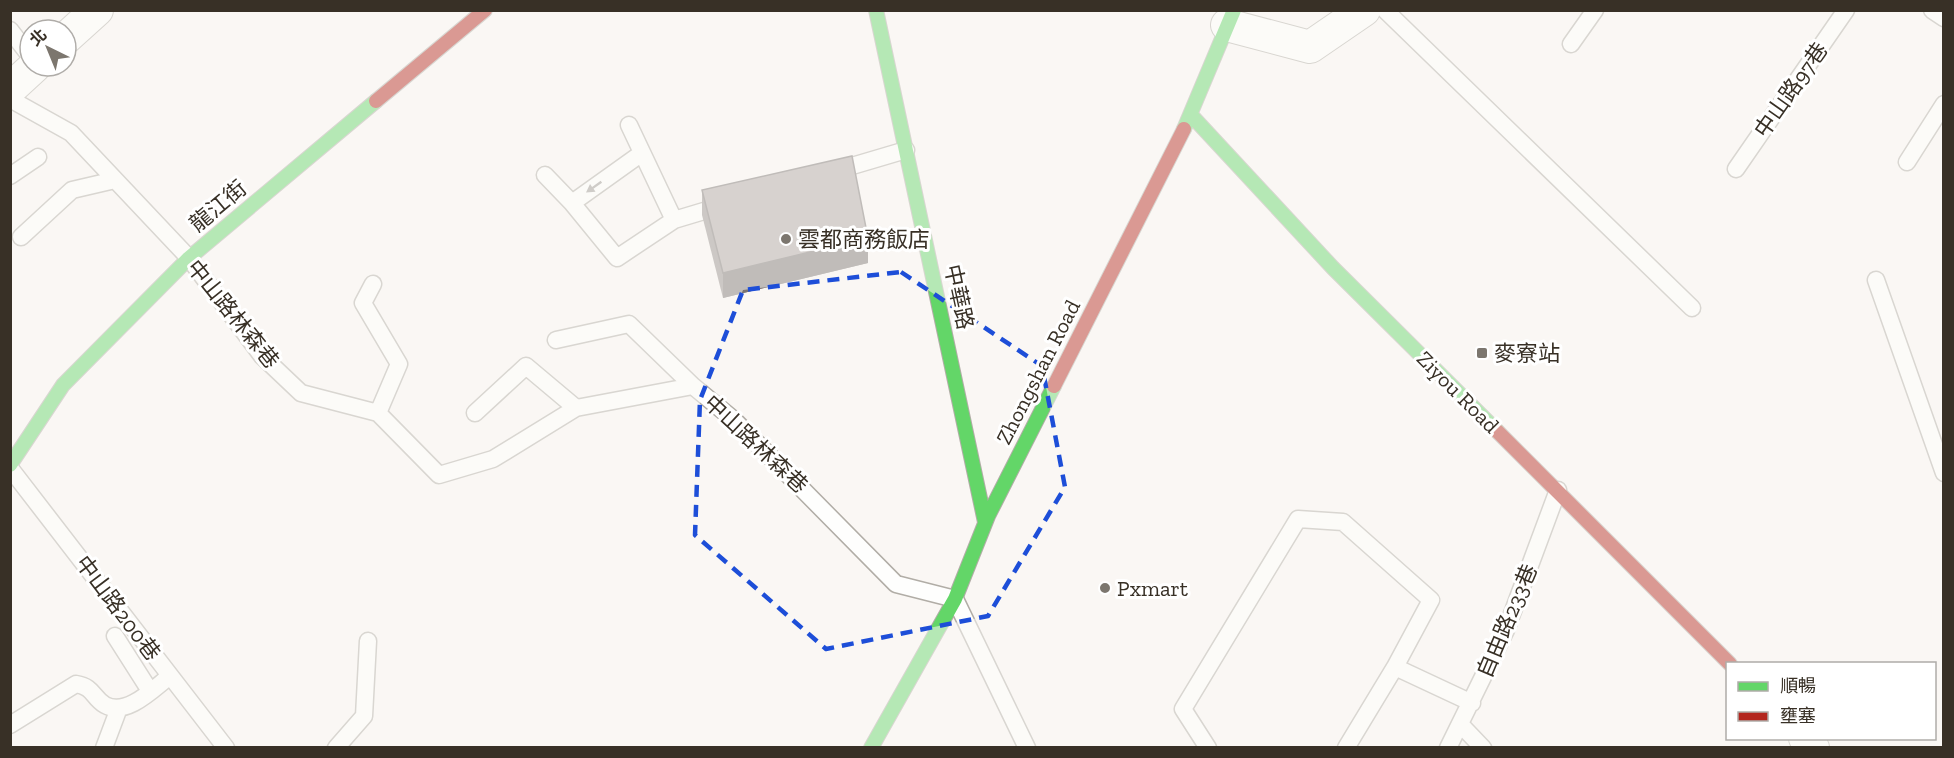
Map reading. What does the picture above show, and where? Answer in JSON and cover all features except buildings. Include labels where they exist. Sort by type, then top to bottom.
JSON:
[{"type":"street","points":[[78,27],[97,10]]},
{"type":"street","name":"龍江街","points":[[10,466],[63,386],[189,258],[485,10]]},
{"type":"street","name":"中華路","points":[[876,10],[986,522]]},
{"type":"street","points":[[1230,18],[1310,47],[1364,10]]},
{"type":"street","name":"Zhongshan Road","points":[[871,747],[955,599],[986,522],[1191,115],[1230,18]]},
{"type":"street","points":[[10,89],[22,78]]},
{"type":"street","name":"Ziyou Road","points":[[1191,115],[1333,268],[1729,662]]},
{"type":"lane","points":[[1385,10],[1692,308]]},
{"type":"lane","points":[[1572,44],[1595,10]]},
{"type":"lane","name":"中山路97巷","points":[[1736,169],[1846,10]]},
{"type":"lane","name":"中山路林森巷","points":[[10,99],[71,132],[189,258],[262,356],[301,393],[378,412],[439,475],[493,459],[576,408],[693,386],[734,420],[896,584],[955,599]]},
{"type":"lane","points":[[1906,162],[1944,104]]},
{"type":"lane","points":[[629,125],[674,220]]},
{"type":"lane","points":[[817,176],[906,150]]},
{"type":"lane","points":[[572,202],[642,153]]},
{"type":"lane","points":[[10,176],[38,157]]},
{"type":"lane","points":[[545,175],[572,202],[616,258],[674,220],[740,200]]},
{"type":"lane","points":[[21,237],[72,190],[115,180]]},
{"type":"lane","points":[[1876,280],[1944,473]]},
{"type":"lane","points":[[373,284],[363,303],[399,364],[378,412]]},
{"type":"lane","points":[[556,340],[629,324],[693,386]]},
{"type":"lane","points":[[475,413],[526,366],[576,408]]},
{"type":"lane","name":"中山路200巷","points":[[10,466],[226,747]]},
{"type":"lane","name":"自由路233巷","points":[[1448,747],[1472,703],[1506,630],[1558,490]]},
{"type":"lane","points":[[1208,747],[1182,709],[1298,519],[1342,522],[1431,600],[1395,667],[1346,747]]},
{"type":"lane","points":[[955,599],[1027,747]]},
{"type":"lane","points":[[115,636],[150,691]]},
{"type":"lane","points":[[336,747],[364,716],[368,641]]},
{"type":"lane","points":[[1395,667],[1472,703]]},
{"type":"lane","points":[[10,725],[76,684],[88,686],[105,705],[119,708],[136,702],[170,676]]},
{"type":"lane","points":[[104,747],[119,708]]},
{"type":"lane","points":[[1461,725],[1483,747]]},
{"type":"highlighted area","points":[[901,272],[1042,366],[1065,487],[988,616],[826,649],[695,535],[700,400],[743,290]]},
{"type":"traffic: fast","points":[[876,10],[985,522]]},
{"type":"traffic: fast","points":[[1184,129],[1234,10]]},
{"type":"traffic: fast","points":[[10,465],[63,385],[189,258],[376,101]]},
{"type":"traffic: fast","points":[[1191,115],[1333,268],[1497,431]]},
{"type":"traffic: fast","points":[[871,748],[955,599],[988,516],[1054,386]]},
{"type":"traffic: jam","points":[[376,101],[485,10]]},
{"type":"traffic: jam","points":[[1054,386],[1184,129]]},
{"type":"traffic: jam","points":[[1497,431],[1728,662]]},
{"type":"place","name":"雲都商務飯店","points":[[786,239]]},
{"type":"place","name":"麥寮站","points":[[1482,353]]},
{"type":"place","name":"Pxmart","points":[[1105,588]]}]
